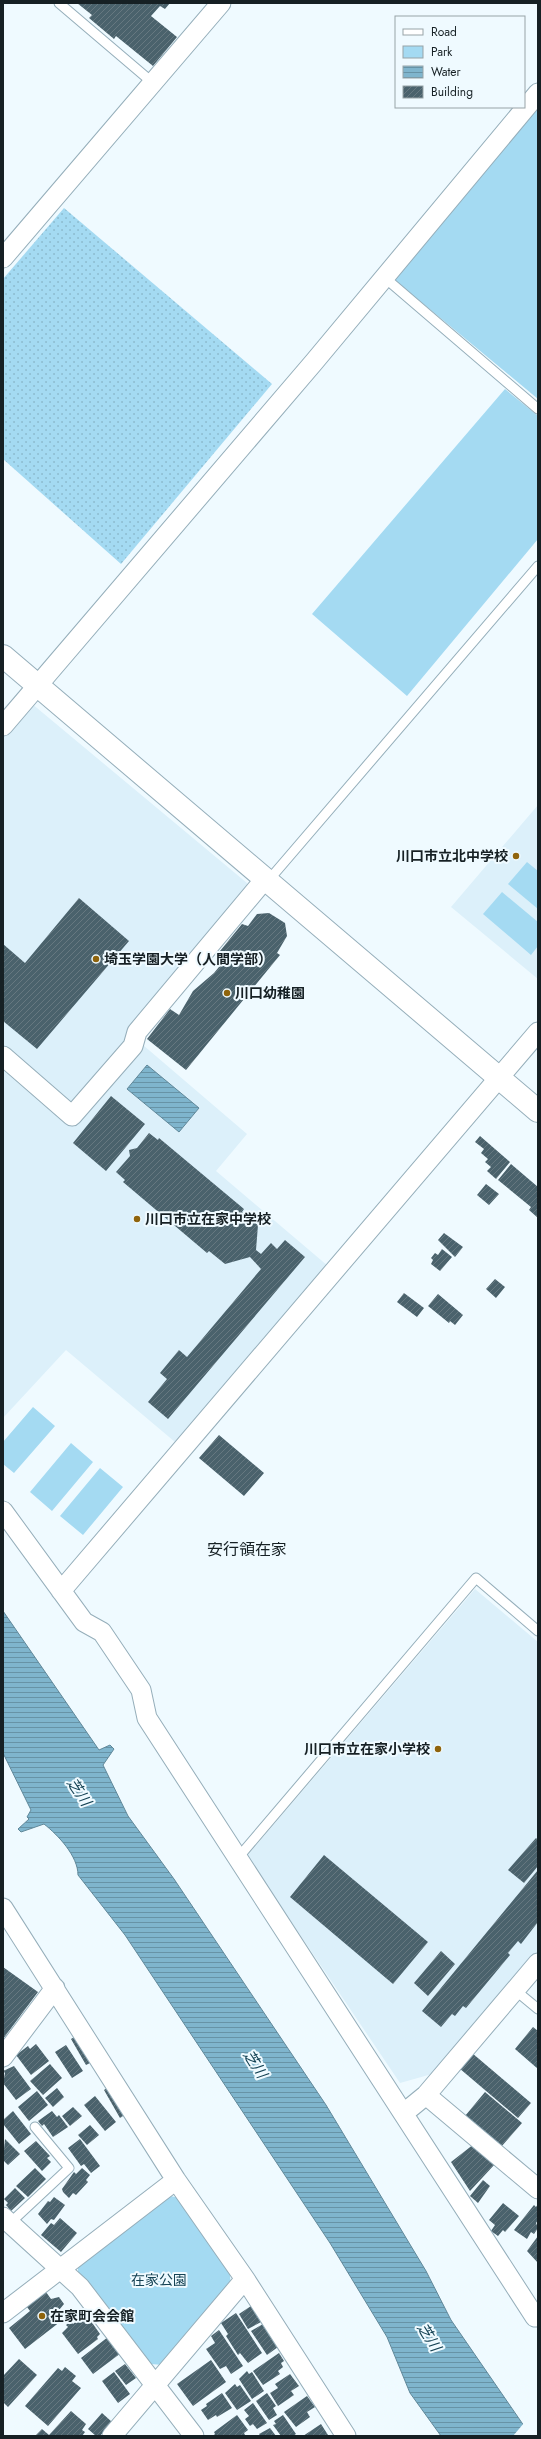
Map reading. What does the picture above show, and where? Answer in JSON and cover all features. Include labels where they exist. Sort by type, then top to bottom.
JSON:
[{"type":"street","points":[[3,258],[221,3]]},
{"type":"street","points":[[3,726],[538,93]]},
{"type":"street","points":[[3,656],[538,1111]]},
{"type":"street","points":[[3,1056],[72,1116],[133,1046],[137,1032],[266,880]]},
{"type":"street","points":[[61,1591],[538,1032]]},
{"type":"street","points":[[3,1511],[84,1622],[102,1632],[141,1690],[147,1718],[531,2311],[536,2317],[538,2316]]},
{"type":"street","points":[[3,1908],[176,2180],[245,2279],[346,2436]]},
{"type":"street","points":[[404,2113],[426,2095],[538,1962]]},
{"type":"street","points":[[3,2057],[55,1988]]},
{"type":"street","points":[[426,2095],[538,2189]]},
{"type":"street","points":[[3,2313],[176,2180]]},
{"type":"street","points":[[5,2223],[61,2269],[80,2287],[194,2436]]},
{"type":"street","points":[[112,2436],[245,2279]]},
{"type":"lane","points":[[58,3],[152,83]]},
{"type":"lane","points":[[384,277],[538,409]]},
{"type":"lane","points":[[266,880],[538,566]]},
{"type":"lane","points":[[237,1859],[476,1578],[538,1631]]},
{"type":"lane","points":[[515,1990],[538,2009]]},
{"type":"lane","points":[[5,2223],[69,2168],[35,2127]]},
{"type":"shaded area","name":"埼玉学園大学（人間学部）","points":[[31,703],[247,883],[248,891],[127,1042],[71,1106],[3,1048],[3,737]]},
{"type":"shaded area","name":"川口市立北中学校","points":[[538,805],[538,979],[451,907]]},
{"type":"shaded area","name":"川口市立在家中学校","points":[[143,1045],[247,1134],[216,1171],[328,1266],[175,1442],[66,1350],[3,1418],[3,1065],[74,1127]]},
{"type":"shaded area","name":"川口市立在家小学校","points":[[475,1589],[538,1642],[538,1951],[432,2074],[400,2083],[247,1856]]},
{"type":"green space","points":[[538,107],[538,399],[391,277]]},
{"type":"green space","points":[[64,208],[272,384],[121,564],[3,459],[3,279]]},
{"type":"green space","points":[[505,389],[538,416],[538,539],[407,696],[312,614]]},
{"type":"green space","points":[[527,862],[538,871],[538,909],[508,884]]},
{"type":"green space","points":[[502,892],[538,922],[538,946],[531,955],[483,914]]},
{"type":"green space","points":[[33,1407],[55,1426],[14,1473],[3,1464],[3,1442]]},
{"type":"green space","points":[[71,1443],[93,1462],[52,1511],[30,1492]]},
{"type":"green space","points":[[100,1468],[123,1487],[83,1535],[60,1516]]},
{"type":"green space","name":"在家公園","points":[[170,2196],[181,2198],[230,2274],[231,2290],[164,2365],[150,2364],[78,2276],[78,2267]]},
{"type":"water","points":[[147,1065],[199,1108],[179,1132],[127,1089]]},
{"type":"water","name":"芝川","points":[[3,1611],[99,1750],[110,1745],[114,1749],[103,1765],[128,1816],[174,1879],[326,2105],[426,2271],[451,2320],[531,2436],[441,2436],[410,2393],[387,2337],[330,2243],[125,1935],[78,1875],[75,1861],[71,1853],[61,1840],[44,1824],[21,1832],[18,1829],[29,1819],[27,1817],[31,1810],[3,1753]]},
{"type":"pier","points":[[524,2423],[533,2436],[513,2436]]},
{"type":"building","points":[[77,3],[170,3],[165,9],[160,6],[151,16],[177,37],[153,66],[116,36],[114,39],[89,18],[92,15]]},
{"type":"building","points":[[79,898],[129,941],[37,1049],[3,1021],[3,944],[25,963]]},
{"type":"building","points":[[269,913],[285,923],[287,936],[277,953],[280,955],[186,1070],[147,1039],[170,1009],[179,1015],[193,991],[214,973],[228,956],[220,951],[242,924],[248,926],[257,914]]},
{"type":"building","points":[[111,1096],[145,1124],[106,1171],[73,1143]]},
{"type":"building","points":[[149,1133],[158,1140],[159,1138],[244,1209],[242,1212],[258,1225],[256,1250],[261,1254],[271,1243],[277,1249],[285,1240],[305,1257],[168,1419],[148,1402],[167,1379],[160,1373],[179,1350],[187,1357],[261,1269],[250,1257],[225,1264],[209,1251],[207,1253],[123,1182],[125,1180],[116,1172],[130,1156],[129,1150],[137,1148]]},
{"type":"building","points":[[480,1136],[510,1162],[496,1179],[487,1171],[491,1167],[485,1162],[488,1159],[481,1153],[484,1149],[475,1142]]},
{"type":"building","points":[[511,1164],[538,1187],[538,1218],[529,1210],[531,1207],[498,1180]]},
{"type":"building","points":[[486,1184],[499,1194],[489,1205],[477,1195]]},
{"type":"building","points":[[444,1233],[463,1247],[455,1257],[438,1240]]},
{"type":"building","points":[[442,1249],[452,1257],[440,1271],[431,1264],[433,1260],[431,1258],[435,1253],[438,1255]]},
{"type":"building","points":[[495,1279],[505,1287],[496,1298],[486,1289]]},
{"type":"building","points":[[404,1293],[424,1308],[417,1317],[397,1302]]},
{"type":"building","points":[[438,1294],[463,1315],[455,1325],[450,1321],[449,1323],[428,1306]]},
{"type":"building","points":[[219,1435],[264,1473],[244,1496],[199,1458]]},
{"type":"building","points":[[536,1838],[538,1840],[538,1866],[524,1883],[508,1870]]},
{"type":"building","points":[[324,1855],[428,1942],[393,1984],[290,1897]]},
{"type":"building","points":[[538,1870],[538,1922],[521,1944],[518,1941],[508,1953],[510,1955],[466,2008],[463,2006],[455,2016],[452,2014],[441,2027],[422,2011]]},
{"type":"building","points":[[441,1951],[455,1964],[428,1996],[414,1983]]},
{"type":"building","points":[[3,1967],[38,1992],[3,2039]]},
{"type":"building","points":[[533,2027],[538,2031],[538,2069],[515,2049]]},
{"type":"building","points":[[76,2036],[92,2062],[86,2065],[71,2039]]},
{"type":"building","points":[[36,2044],[49,2061],[31,2075],[16,2055],[28,2046],[30,2049]]},
{"type":"building","points":[[66,2045],[83,2071],[72,2078],[55,2052]]},
{"type":"building","points":[[472,2053],[531,2103],[518,2118],[459,2068]]},
{"type":"building","points":[[50,2064],[62,2078],[43,2095],[30,2081]]},
{"type":"building","points":[[14,2066],[31,2089],[16,2100],[3,2083],[5,2073],[3,2071]]},
{"type":"building","points":[[110,2086],[126,2114],[120,2118],[104,2090]]},
{"type":"building","points":[[57,2088],[64,2097],[53,2107],[45,2098]]},
{"type":"building","points":[[37,2091],[48,2105],[29,2121],[18,2107]]},
{"type":"building","points":[[485,2092],[522,2123],[501,2147],[465,2116]]},
{"type":"building","points":[[95,2096],[116,2122],[105,2131],[84,2105]]},
{"type":"building","points":[[73,2107],[82,2116],[70,2126],[62,2116]]},
{"type":"building","points":[[13,2111],[31,2134],[19,2144],[3,2124],[3,2120]]},
{"type":"building","points":[[52,2111],[57,2117],[59,2115],[68,2127],[53,2137],[44,2124],[42,2126],[38,2121]]},
{"type":"building","points":[[90,2125],[99,2135],[87,2145],[78,2135]]},
{"type":"building","points":[[5,2139],[20,2154],[8,2165],[3,2160]]},
{"type":"building","points":[[80,2139],[100,2166],[91,2173],[84,2164],[81,2166],[68,2148]]},
{"type":"building","points":[[36,2141],[50,2156],[47,2158],[51,2162],[42,2171],[24,2151]]},
{"type":"building","points":[[474,2144],[495,2164],[470,2191],[451,2162]]},
{"type":"building","points":[[35,2168],[46,2179],[28,2197],[16,2186]]},
{"type":"building","points":[[82,2168],[90,2175],[86,2180],[88,2182],[76,2195],[73,2193],[69,2198],[62,2189],[74,2172],[76,2174]]},
{"type":"building","points":[[483,2180],[490,2186],[478,2203],[470,2196]]},
{"type":"building","points":[[15,2188],[25,2198],[11,2211],[6,2205],[8,2203],[4,2199]]},
{"type":"building","points":[[54,2197],[65,2205],[54,2220],[51,2219],[47,2224],[38,2214],[48,2201],[50,2202]]},
{"type":"building","points":[[503,2203],[519,2216],[505,2232],[503,2230],[498,2236],[491,2231],[495,2225],[489,2220]]},
{"type":"building","points":[[538,2204],[538,2220],[536,2223],[538,2228],[534,2234],[531,2232],[527,2239],[514,2230],[534,2205],[536,2207]]},
{"type":"building","points":[[60,2218],[77,2233],[61,2252],[41,2235],[51,2223],[54,2225]]},
{"type":"building","points":[[538,2236],[538,2263],[527,2251]]},
{"type":"building","points":[[46,2292],[51,2299],[59,2297],[64,2304],[59,2310],[65,2318],[25,2349],[9,2328],[30,2311],[27,2307]]},
{"type":"building","points":[[251,2306],[261,2322],[248,2329],[239,2314]]},
{"type":"building","points":[[236,2313],[262,2353],[248,2363],[240,2353],[238,2355],[226,2336],[228,2334],[221,2323]]},
{"type":"building","points":[[86,2314],[100,2334],[97,2337],[98,2339],[78,2354],[62,2333],[68,2327],[66,2325],[71,2321],[73,2324]]},
{"type":"building","points":[[263,2324],[278,2347],[267,2355],[251,2331]]},
{"type":"building","points":[[219,2330],[243,2366],[231,2374],[226,2366],[220,2369],[206,2349],[215,2343],[211,2336]]},
{"type":"building","points":[[108,2337],[121,2353],[93,2374],[81,2358]]},
{"type":"building","points":[[279,2353],[284,2361],[281,2363],[283,2367],[278,2371],[280,2374],[263,2385],[253,2371]]},
{"type":"building","points":[[19,2359],[37,2375],[8,2407],[3,2402],[3,2376]]},
{"type":"building","points":[[211,2360],[226,2382],[193,2406],[177,2384]]},
{"type":"building","points":[[125,2364],[136,2378],[126,2385],[115,2371]]},
{"type":"building","points":[[65,2367],[76,2376],[72,2381],[81,2388],[48,2426],[25,2406],[58,2368],[62,2371]]},
{"type":"building","points":[[247,2371],[249,2374],[252,2372],[264,2391],[252,2399],[239,2379]]},
{"type":"building","points":[[114,2372],[130,2394],[118,2403],[102,2381]]},
{"type":"building","points":[[290,2374],[299,2386],[291,2391],[294,2395],[278,2406],[270,2393],[278,2388],[275,2384]]},
{"type":"building","points":[[235,2384],[237,2387],[240,2385],[251,2401],[237,2410],[225,2393]]},
{"type":"building","points":[[222,2393],[232,2408],[217,2417],[216,2415],[208,2420],[201,2410],[207,2406],[206,2404]]},
{"type":"building","points":[[267,2393],[276,2406],[273,2408],[277,2415],[269,2420],[256,2401]]},
{"type":"building","points":[[307,2396],[315,2407],[307,2412],[310,2417],[296,2427],[284,2412]]},
{"type":"building","points":[[253,2403],[267,2423],[257,2429],[253,2424],[250,2426],[245,2419],[249,2416],[244,2410]]},
{"type":"building","points":[[71,2411],[86,2424],[82,2430],[85,2432],[82,2436],[35,2436],[42,2429],[49,2435]]},
{"type":"building","points":[[102,2413],[112,2422],[100,2436],[96,2436],[88,2429]]},
{"type":"building","points":[[237,2415],[248,2430],[244,2433],[245,2435],[213,2436],[215,2434],[214,2432]]},
{"type":"building","points":[[283,2415],[296,2434],[293,2436],[281,2436],[273,2425],[276,2424],[274,2421]]},
{"type":"building","points":[[321,2424],[328,2435],[303,2436]]},
{"type":"building","points":[[270,2428],[276,2436],[260,2436],[259,2434]]},
{"type":"place","name":"川口市立北中学校","points":[[516,856]]},
{"type":"place","name":"埼玉学園大学（人間学部）","points":[[96,959]]},
{"type":"place","name":"川口幼稚園","points":[[227,993]]},
{"type":"place","name":"川口市立在家中学校","points":[[137,1219]]},
{"type":"place","name":"川口市立在家小学校","points":[[438,1749]]},
{"type":"place","name":"在家町会会館","points":[[42,2316]]},
{"type":"district","name":"安行領在家","points":[[247,1549]]}]
